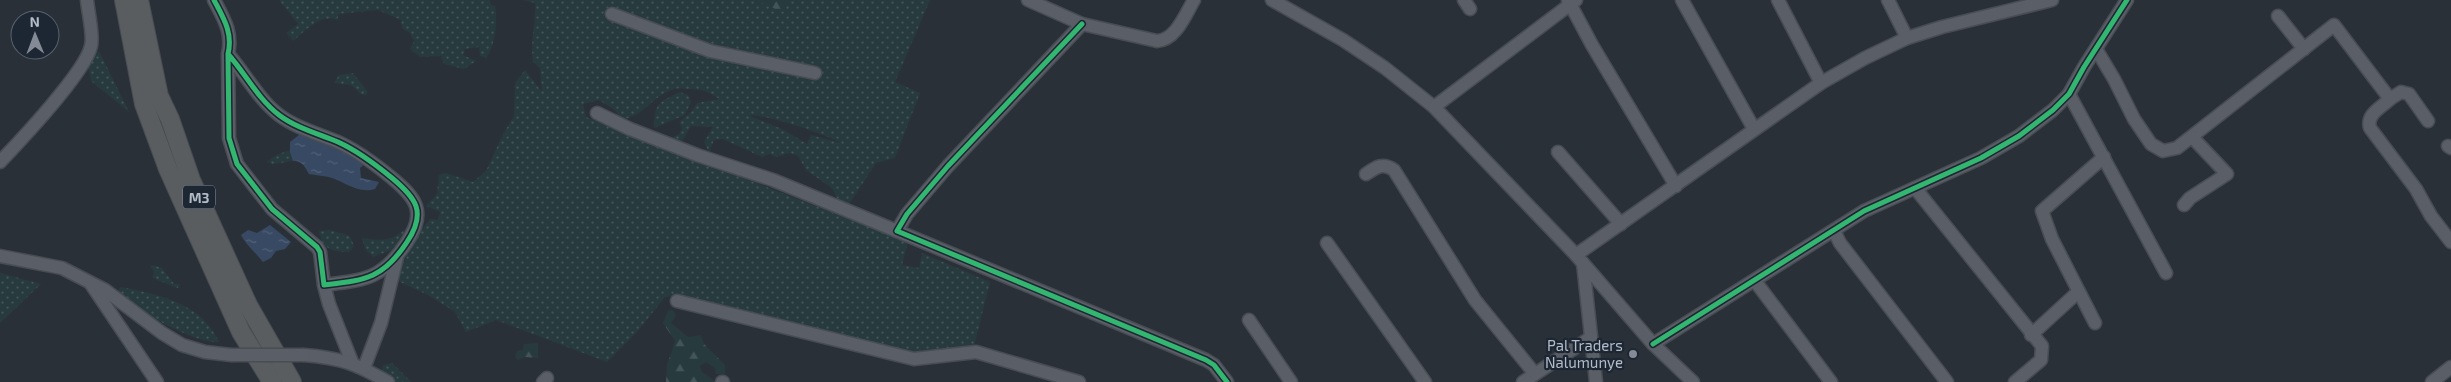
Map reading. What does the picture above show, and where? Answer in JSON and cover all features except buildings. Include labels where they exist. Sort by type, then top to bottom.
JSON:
[{"type":"highway","name":"M3","points":[[124,0],[144,104],[168,169],[242,332],[272,382]]},
{"type":"highway","name":"M3","points":[[139,0],[160,96],[191,180],[248,305],[292,382]]},
{"type":"street","points":[[0,162],[79,69],[91,46],[87,0]]},
{"type":"street","points":[[214,0],[228,27],[231,42],[228,54],[229,138],[237,164],[272,209],[317,247],[320,252],[328,304],[352,362]]},
{"type":"street","points":[[1028,0],[1082,24],[1157,42],[1165,41],[1171,36],[1194,0]]},
{"type":"street","points":[[1272,0],[1343,40],[1385,68],[1434,107],[1579,259],[1653,344],[1693,382]]},
{"type":"street","points":[[1682,0],[1754,129]]},
{"type":"street","points":[[1778,0],[1821,83]]},
{"type":"street","points":[[1888,0],[1907,38]]},
{"type":"street","points":[[1579,259],[1621,224],[1821,83],[1907,38],[2000,11],[2052,0]]},
{"type":"street","points":[[1434,107],[1571,1],[1592,45],[1676,186]]},
{"type":"street","points":[[1653,344],[1875,205],[2004,146],[2053,110],[2069,94],[2125,1]]},
{"type":"street","points":[[612,14],[710,51],[815,72]]},
{"type":"street","points":[[2278,16],[2304,48]]},
{"type":"street","points":[[897,232],[907,214],[948,166],[1082,24]]},
{"type":"street","points":[[2096,49],[2114,78],[2134,119],[2151,144],[2168,151],[2177,148],[2192,137],[2217,115],[2334,25],[2390,99]]},
{"type":"street","points":[[228,54],[257,92],[279,115],[299,126],[339,142],[360,154],[410,193],[416,201],[417,215],[412,235],[397,257],[366,279],[324,285]]},
{"type":"street","points":[[2428,121],[2408,94],[2401,92],[2370,116],[2368,121],[2370,128],[2416,190],[2431,216],[2451,242]]},
{"type":"street","points":[[2069,94],[2166,272]]},
{"type":"street","points":[[597,113],[630,129],[696,156],[772,180],[1206,360],[1214,365],[1227,382]]},
{"type":"street","points":[[2184,205],[2190,198],[2227,174],[2192,137]]},
{"type":"street","points":[[1558,152],[1621,224]]},
{"type":"street","points":[[2095,323],[2052,239],[2042,211],[2104,157]]},
{"type":"street","points":[[1366,174],[1379,166],[1388,166],[1394,170],[1475,300],[1535,374]]},
{"type":"street","points":[[1915,188],[2031,335],[2042,346],[2041,360],[2015,382]]},
{"type":"street","points":[[1834,231],[1840,243],[1947,382]]},
{"type":"street","points":[[1327,243],[1425,382]]},
{"type":"street","points":[[0,256],[62,268],[90,282],[182,345],[205,352],[231,355],[330,357],[352,362],[388,382]]},
{"type":"street","points":[[364,368],[381,323],[397,257]]},
{"type":"street","points":[[1579,259],[1596,382]]},
{"type":"street","points":[[1755,281],[1831,382]]},
{"type":"street","points":[[90,282],[156,382]]},
{"type":"street","points":[[2031,335],[2078,292]]},
{"type":"street","points":[[677,301],[914,359],[976,352],[1079,382]]},
{"type":"street","points":[[1249,320],[1291,382]]},
{"type":"street","points":[[1523,382],[1590,338]]},
{"type":"street","points":[[2432,382],[2451,366]]},
{"type":"green space","points":[[279,0],[490,0],[491,5],[495,6],[495,34],[492,47],[486,58],[480,56],[479,47],[465,49],[463,55],[476,61],[464,69],[444,64],[441,56],[420,57],[410,49],[414,41],[410,33],[402,28],[401,20],[378,10],[339,14],[337,20],[331,18],[319,21],[293,41],[286,33],[298,24]]},
{"type":"green space","points":[[522,0],[930,0],[895,82],[920,93],[895,158],[876,163],[846,209],[841,206],[832,188],[806,170],[798,156],[790,153],[776,157],[770,154],[762,157],[723,139],[714,140],[709,152],[704,142],[713,127],[691,126],[683,140],[677,143],[673,141],[673,137],[679,134],[682,128],[679,122],[692,111],[697,103],[719,99],[705,91],[675,89],[668,91],[636,115],[621,119],[615,110],[599,100],[583,104],[586,117],[908,242],[902,265],[919,268],[922,253],[990,282],[974,346],[914,354],[668,296],[664,298],[638,331],[607,362],[496,320],[466,332],[455,312],[430,296],[394,279],[419,233],[430,219],[438,220],[440,212],[426,206],[437,194],[439,175],[446,173],[473,182],[486,171],[503,134],[514,116],[515,83],[525,70],[542,92],[540,68],[533,62],[532,54],[535,3]],"holes":[[[748,115],[795,125],[841,143],[811,135],[807,144],[784,130]]]},
{"type":"green space","points":[[755,0],[787,0],[782,12]]},
{"type":"green space","points":[[99,51],[129,112],[91,81],[88,65]]},
{"type":"green space","points":[[353,73],[368,92],[366,95],[361,94],[351,85],[334,83],[339,75]]},
{"type":"green space","points":[[680,92],[688,95],[691,102],[685,115],[654,128],[655,113],[659,104]]},
{"type":"green space","points":[[290,150],[293,161],[273,164],[267,162],[276,155]]},
{"type":"green space","points":[[408,226],[408,238],[399,247],[373,257],[365,249],[362,238],[376,240],[392,238]]},
{"type":"green space","points":[[330,230],[350,236],[354,246],[349,252],[333,250],[325,246],[319,231]]},
{"type":"green space","points":[[150,266],[162,268],[174,284],[180,284],[178,288],[152,278],[154,272]]},
{"type":"green space","points":[[0,273],[41,284],[0,323]]},
{"type":"green space","points":[[121,287],[164,297],[191,310],[212,329],[219,342],[196,338],[182,332],[117,298],[115,294]]},
{"type":"green space","points":[[673,310],[676,316],[671,323],[688,337],[701,335],[704,344],[725,365],[725,374],[716,374],[715,368],[706,362],[700,366],[702,372],[716,382],[666,382],[667,365],[675,341],[663,323],[668,311]]},
{"type":"green space","points":[[538,343],[538,358],[525,357],[518,360],[515,357],[517,351],[523,350],[524,344]]},
{"type":"green space","points":[[392,363],[411,382],[394,382],[381,374],[383,365]]},
{"type":"water","points":[[310,133],[368,161],[360,168],[361,178],[379,182],[375,189],[357,189],[329,177],[309,174],[301,163],[293,161],[290,152],[290,142],[299,135]]},
{"type":"water","points":[[270,225],[291,242],[285,249],[276,251],[271,258],[263,262],[248,246],[241,235],[248,230],[257,233]]},
{"type":"cycle path","points":[[214,0],[224,20],[229,39],[228,54],[229,138],[237,164],[272,209],[317,247],[320,252],[324,285],[362,279],[381,271],[390,264],[413,231],[417,214],[413,199],[392,178],[359,154],[338,142],[286,120],[271,109],[228,54]]},
{"type":"cycle path","points":[[1653,344],[1864,211],[1981,158],[2019,136],[2053,110],[2069,94],[2127,0]]},
{"type":"cycle path","points":[[1082,24],[948,166],[907,214],[897,231],[1206,360],[1214,365],[1227,382]]},
{"type":"place","name":"Pal Traders Nalumunye","points":[[1633,354]]}]
